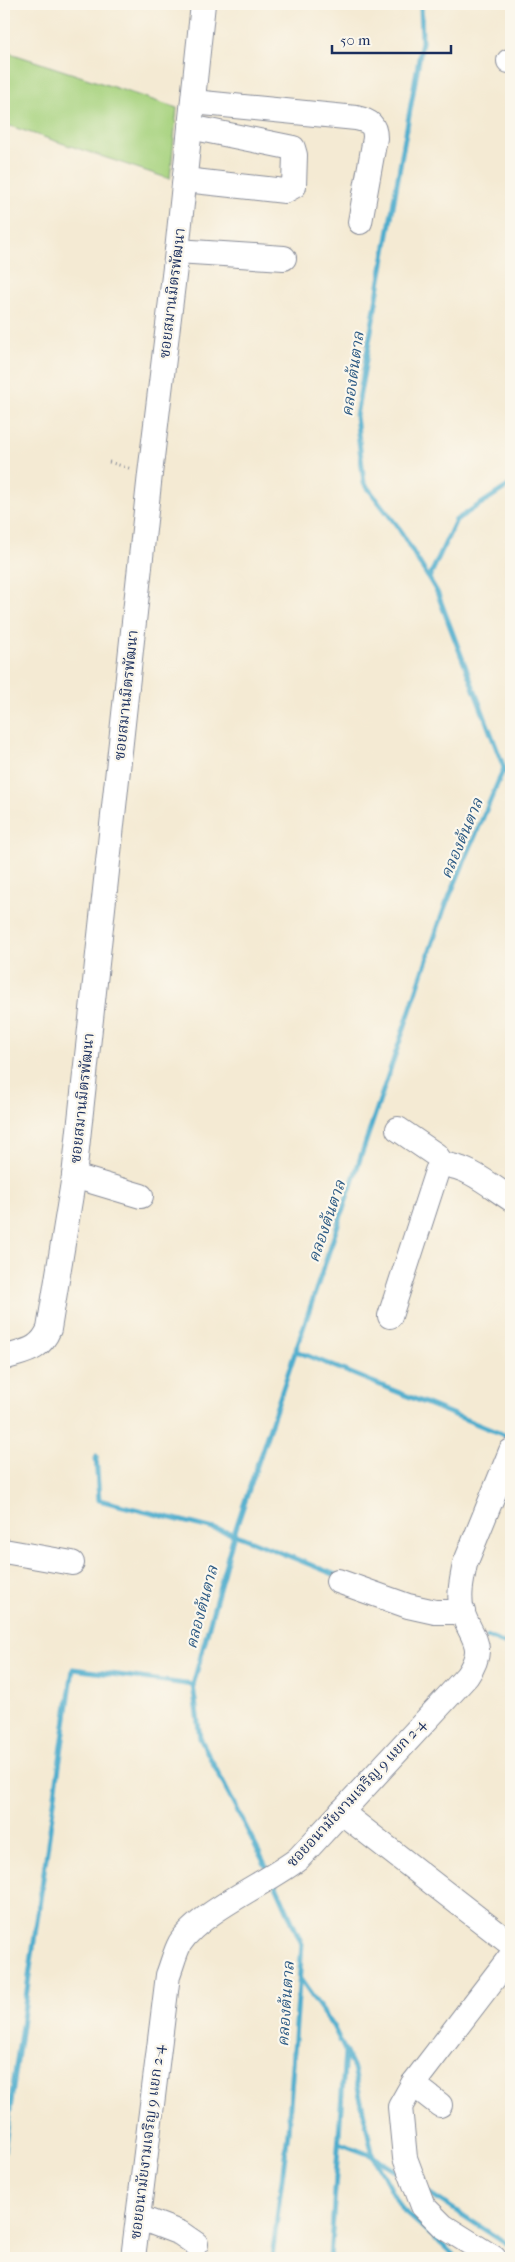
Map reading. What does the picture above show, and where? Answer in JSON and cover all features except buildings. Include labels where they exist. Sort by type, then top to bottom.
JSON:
[{"type":"street","name":"ซอยสมานมิตรพัฒนา","points":[[4,1357],[20,1354],[41,1344],[49,1329],[74,1176],[148,484],[177,251],[203,4]]},
{"type":"street","points":[[193,102],[356,118],[371,123],[375,129],[375,138],[360,222]]},
{"type":"street","points":[[185,180],[285,191],[294,186],[295,155],[292,148],[190,127]]},
{"type":"street","points":[[177,251],[284,258]]},
{"type":"street","points":[[398,1129],[436,1155],[443,1165]]},
{"type":"street","points":[[390,1316],[437,1171],[443,1165],[449,1165],[466,1171],[511,1199]]},
{"type":"street","points":[[74,1176],[141,1196]]},
{"type":"street","name":"ซอยอนามัยงามเจริญ 9 แยก 2-4","points":[[133,2258],[168,1975],[180,1944],[192,1930],[298,1858],[468,1676],[474,1667],[476,1659],[476,1638],[460,1602],[462,1578],[465,1564],[511,1451]]},
{"type":"street","points":[[4,1551],[72,1563]]},
{"type":"street","points":[[338,1581],[408,1606],[435,1612],[463,1612]]},
{"type":"street","points":[[341,1812],[511,1944]]},
{"type":"street","points":[[494,2258],[443,2226],[422,2206],[405,2158],[400,2128],[400,2107],[413,2084],[511,1956]]},
{"type":"street","points":[[413,2084],[440,2105]]},
{"type":"street","points":[[138,2217],[180,2233],[196,2244]]},
{"type":"green space","points":[[4,51],[177,108],[170,179],[4,124]]},
{"type":"waterway","name":"คลองต้นตาล","points":[[4,2151],[73,1669],[193,1685],[234,1534],[444,909],[504,768],[437,592],[398,527],[364,483],[356,416],[422,42],[421,4]]},
{"type":"waterway","points":[[429,578],[456,520],[511,484]]},
{"type":"waterway","points":[[504,768],[511,779]]},
{"type":"waterway","points":[[296,1351],[504,1435]]},
{"type":"waterway","points":[[96,1456],[99,1500],[234,1534],[336,1575]]},
{"type":"waterway","points":[[488,1637],[511,1646]]},
{"type":"waterway","name":"คลองต้นตาล","points":[[193,1685],[200,1738],[269,1872]]},
{"type":"waterway","name":"คลองต้นตาล","points":[[272,2258],[288,2132],[302,1944],[274,1881]]},
{"type":"waterway","points":[[300,1979],[333,2026],[354,2069],[373,2156],[402,2209],[457,2258]]},
{"type":"waterway","points":[[330,2258],[345,2052]]},
{"type":"waterway","points":[[339,2143],[373,2156],[402,2175]]},
{"type":"waterway","points":[[426,2191],[511,2247]]}]
